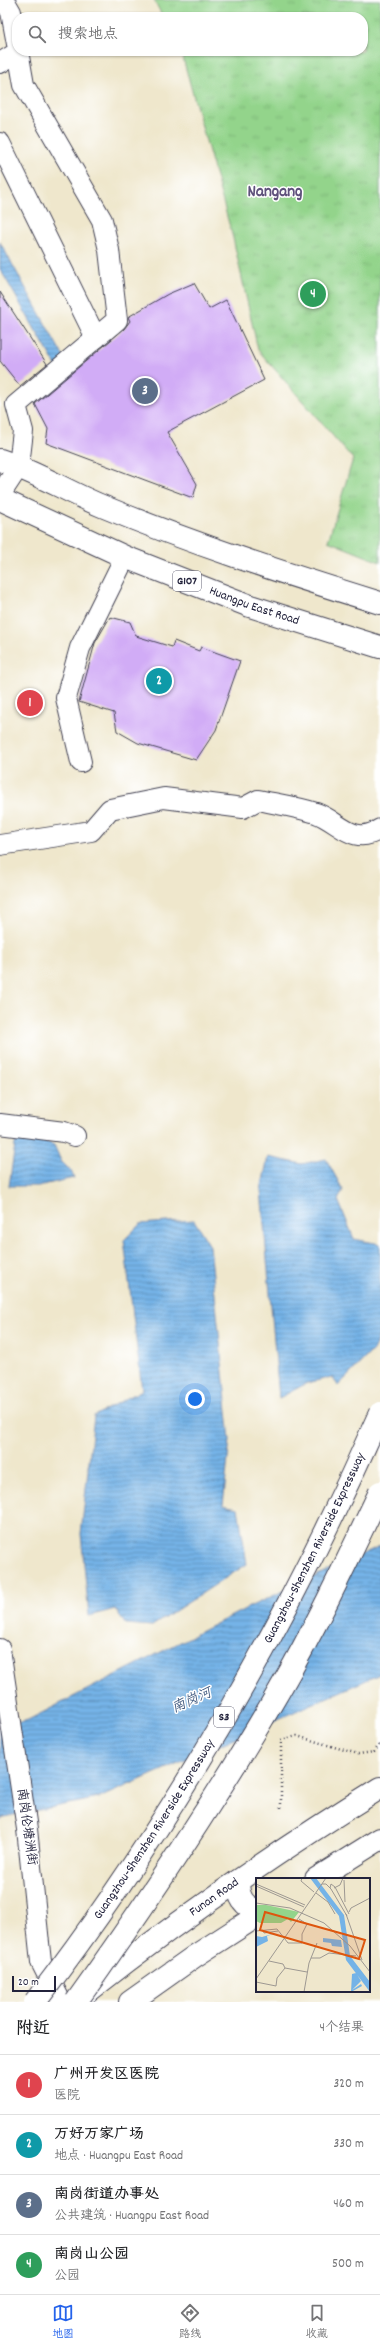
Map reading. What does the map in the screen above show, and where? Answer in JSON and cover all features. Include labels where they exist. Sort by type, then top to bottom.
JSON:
[{"type":"main road","points":[[9,463],[101,506],[259,566],[380,603]]},
{"type":"main road","name":"Huangpu East Road","points":[[0,499],[125,557],[250,606],[380,647]]},
{"type":"main road","name":"Guangzhou-Shenzhen Riverside Expressway","points":[[35,2002],[132,1867],[200,1760],[278,1622],[354,1470],[380,1413]]},
{"type":"main road","points":[[75,2002],[170,1866],[279,1691],[331,1594],[380,1492]]},
{"type":"main road","name":"Funan Road","points":[[75,2002],[156,1938],[238,1881],[380,1788]]},
{"type":"main road","points":[[318,1878],[380,1839]]},
{"type":"main road","points":[[238,1881],[238,1891],[242,1901],[251,1908],[256,1910]]},
{"type":"main road","points":[[130,2002],[195,1956],[256,1917]]},
{"type":"street","points":[[4,0],[11,12],[12,17]]},
{"type":"street","points":[[0,63],[12,54]]},
{"type":"street","points":[[0,495],[9,463],[23,431],[16,405],[117,320],[109,250],[102,220],[24,85],[19,56]]},
{"type":"street","points":[[0,143],[96,338]]},
{"type":"street","points":[[81,762],[66,698],[80,648],[125,557]]},
{"type":"street","points":[[0,845],[91,831],[110,808],[164,798],[243,808],[258,800],[317,813],[345,831],[361,836],[380,829]]},
{"type":"street","points":[[0,1124],[64,1132],[76,1136]]},
{"type":"street","name":"南岗伦塘洲街","points":[[0,1649],[27,1829],[41,1962],[61,2002]]},
{"type":"path","points":[[281,1808],[281,1740],[296,1736],[358,1754],[374,1752],[380,1744]]},
{"type":"green space","points":[[154,0],[380,0],[380,562],[328,541],[353,459],[258,350],[233,238],[182,56],[368,56],[368,12],[160,12]]},
{"type":"water","points":[[0,242],[66,361],[58,369],[0,269]]},
{"type":"water","points":[[16,1138],[37,1138],[54,1145],[61,1161],[72,1172],[74,1178],[38,1186],[9,1186]]},
{"type":"water","points":[[268,1157],[302,1164],[326,1159],[343,1190],[338,1200],[354,1239],[380,1244],[380,1332],[374,1349],[338,1386],[333,1377],[307,1383],[279,1398],[261,1190]]},
{"type":"water","points":[[194,1220],[210,1246],[230,1440],[223,1505],[238,1508],[247,1564],[152,1626],[126,1624],[115,1609],[89,1616],[81,1534],[94,1416],[142,1390],[124,1240],[140,1224]]},
{"type":"water","name":"南岗河","points":[[380,1546],[380,1674],[99,1798],[3,1817],[0,1820],[0,1728],[28,1720],[247,1608]]},
{"type":"building","points":[[194,283],[209,309],[226,300],[264,380],[167,432],[197,484],[193,498],[46,443],[48,429],[35,404],[124,329],[130,321],[128,317],[168,294]]},
{"type":"building","points":[[0,292],[47,364],[20,386],[0,361]]},
{"type":"building","points":[[110,617],[130,622],[136,636],[172,647],[174,641],[199,651],[201,647],[240,661],[216,730],[196,760],[138,743],[117,731],[114,713],[79,702],[95,643]]},
{"type":"place","name":"南岗山公园","points":[[313,294]]},
{"type":"place","name":"南岗街道办事处","points":[[145,391]]},
{"type":"place","name":"万好万家广场","points":[[159,681]]},
{"type":"place","name":"广州开发区医院","points":[[30,703]]},
{"type":"district","name":"Nangang","points":[[275,193]]}]
